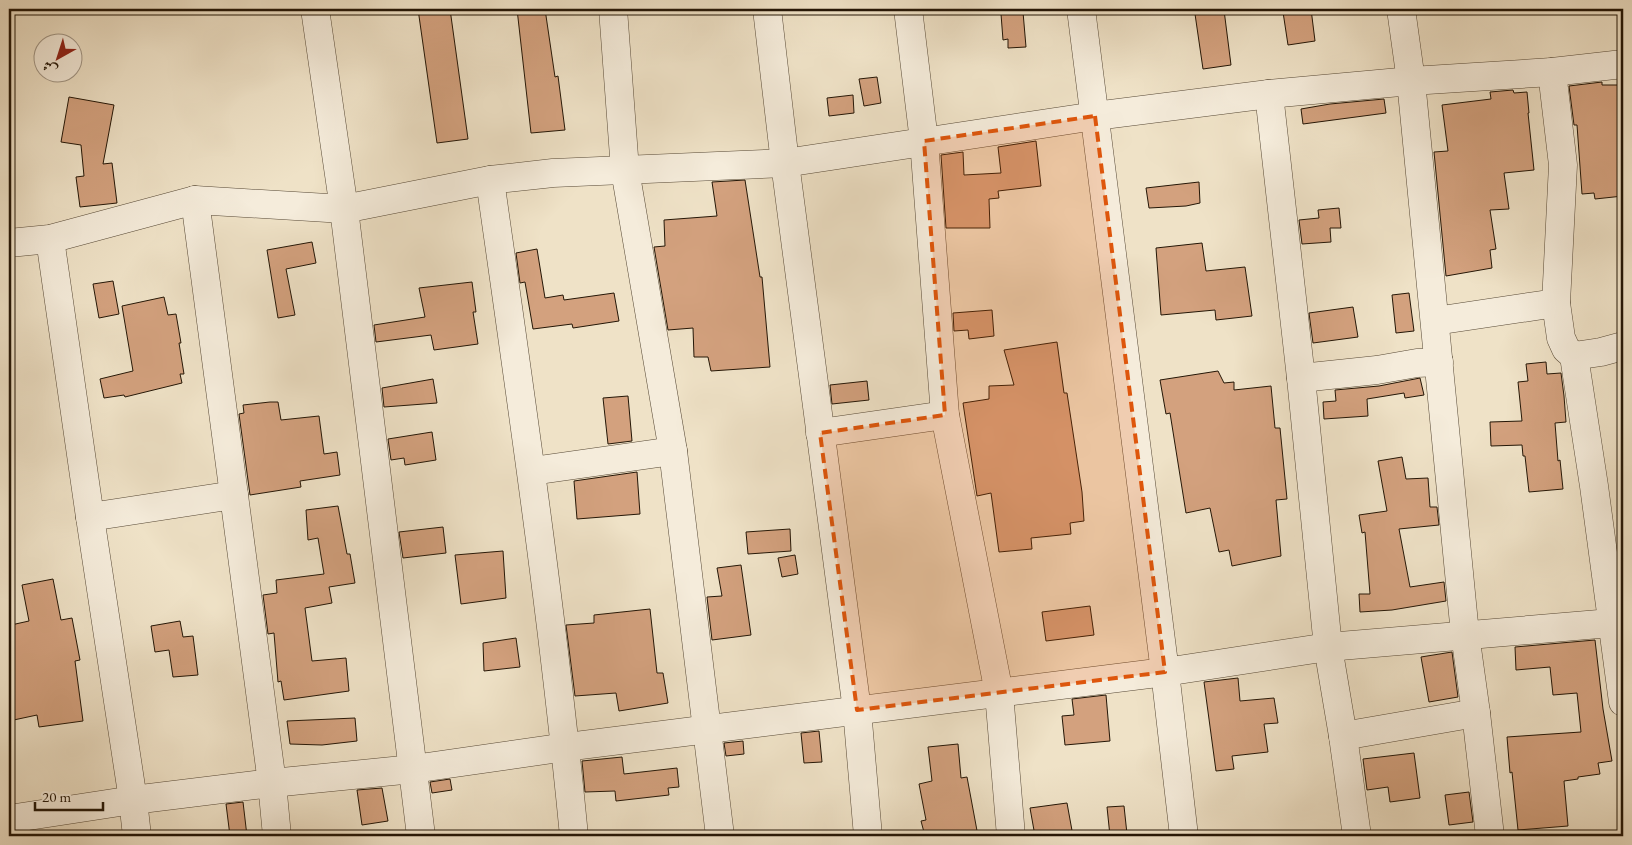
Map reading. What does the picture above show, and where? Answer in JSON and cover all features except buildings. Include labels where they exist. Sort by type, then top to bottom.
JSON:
[{"type":"street","points":[[315,9],[344,209],[421,836]]},
{"type":"street","points":[[613,9],[625,170],[673,451],[720,836]]},
{"type":"street","points":[[767,9],[785,163],[857,710],[868,836]]},
{"type":"street","points":[[908,9],[924,141],[945,415],[999,692],[1011,836]]},
{"type":"street","points":[[1081,9],[1184,836]]},
{"type":"street","points":[[1401,9],[1411,81],[1465,634],[1490,836]]},
{"type":"street","points":[[9,243],[50,239],[195,200],[344,209],[490,180],[553,173],[785,163],[1095,116],[1268,94],[1411,81],[1552,72],[1623,64]]},
{"type":"street","points":[[1552,72],[1563,164],[1556,303],[1562,338],[1566,349],[1574,356],[1623,346]]},
{"type":"street","points":[[1268,94],[1301,378],[1328,647],[1357,836]]},
{"type":"street","points":[[490,180],[532,471],[566,747],[574,836]]},
{"type":"street","points":[[195,200],[272,784],[277,836]]},
{"type":"street","points":[[50,239],[137,836]]},
{"type":"street","points":[[1435,320],[1556,303]]},
{"type":"street","points":[[1574,356],[1618,622],[1623,702]]},
{"type":"street","points":[[1301,378],[1377,370],[1417,363],[1439,362]]},
{"type":"street","points":[[820,433],[945,415]]},
{"type":"street","points":[[532,471],[673,451]]},
{"type":"street","points":[[90,517],[234,495]]},
{"type":"street","points":[[9,819],[133,800],[413,769],[566,747],[1165,672],[1328,647],[1618,622]]},
{"type":"street","points":[[1343,736],[1476,713]]},
{"type":"highlighted area","points":[[1095,116],[1165,672],[857,710],[820,433],[945,415],[924,141]]}]
